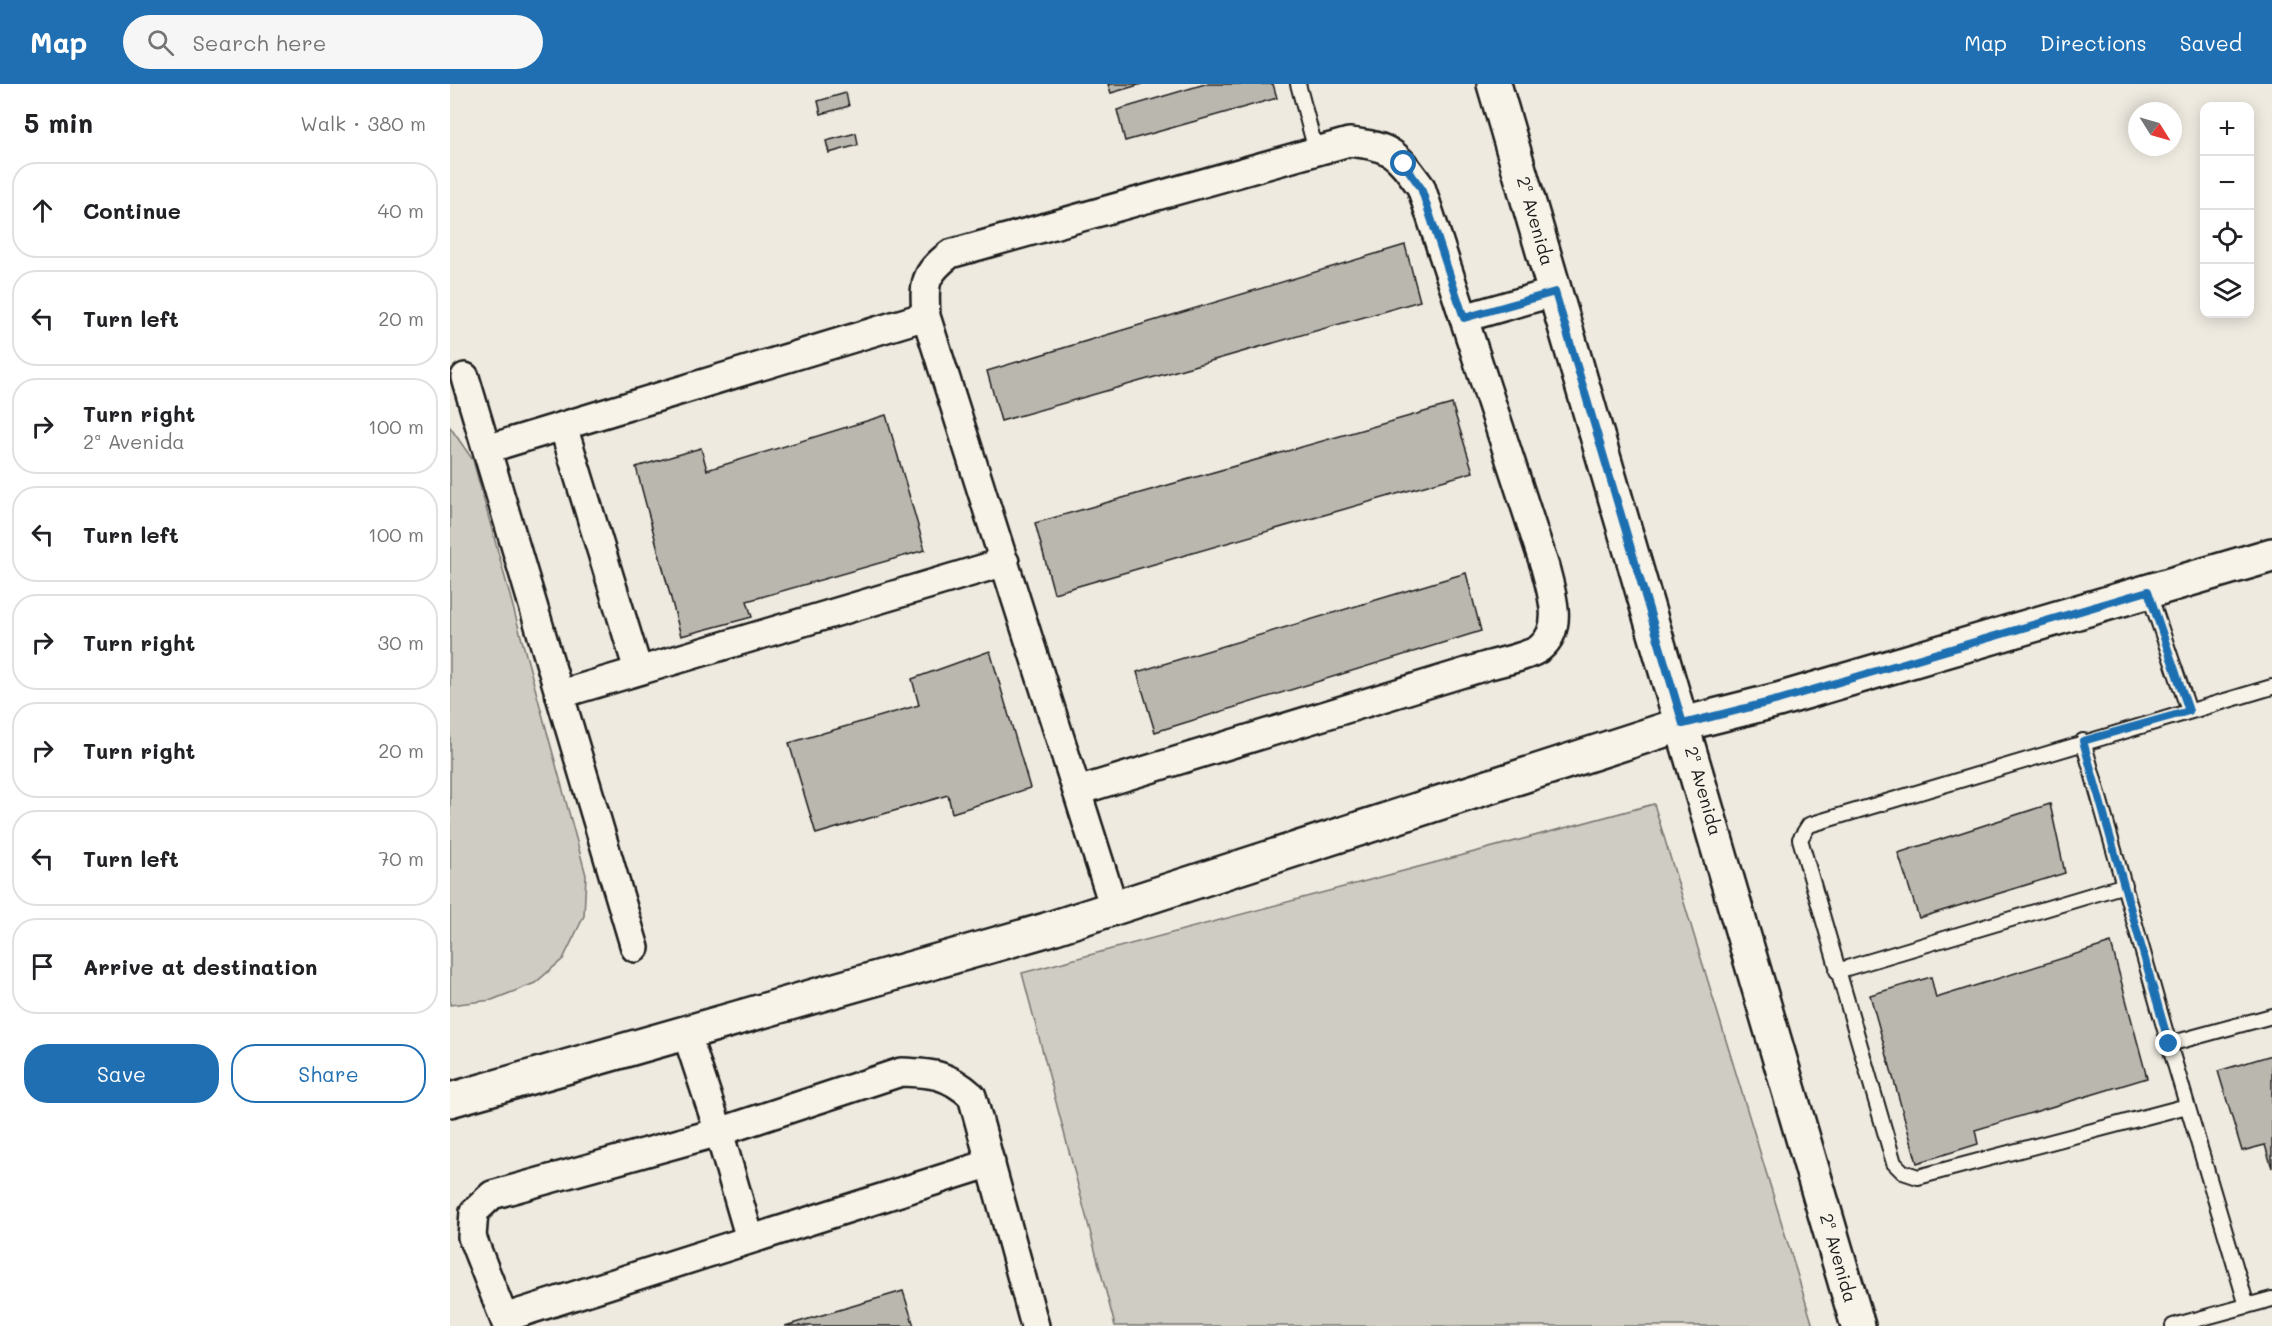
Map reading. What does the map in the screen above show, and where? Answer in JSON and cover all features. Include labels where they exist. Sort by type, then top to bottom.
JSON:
[{"type":"street","name":"2ª Avenida","points":[[1494,84],[1858,1326]]},
{"type":"street","points":[[1078,791],[1540,648],[1550,633],[1556,610],[1545,567],[1421,188],[1404,164],[1380,145],[1349,142],[950,254],[931,269],[924,285],[926,316],[1114,908]]},
{"type":"street","points":[[1464,318],[1555,292]]},
{"type":"street","points":[[487,449],[926,316]]},
{"type":"street","points":[[465,377],[561,694],[634,948]]},
{"type":"street","points":[[563,426],[638,670]]},
{"type":"street","points":[[450,1100],[1114,908],[1683,724],[1778,700],[2272,555]]},
{"type":"street","points":[[561,694],[1005,562]]},
{"type":"street","points":[[686,1032],[719,1132],[750,1239]]},
{"type":"street","points":[[991,1163],[750,1239],[505,1322],[472,1237],[474,1212],[492,1195],[719,1132],[901,1072],[929,1073],[955,1080],[972,1096],[991,1163],[1035,1326]]},
{"type":"lane","points":[[1298,84],[1316,151]]},
{"type":"lane","points":[[2148,591],[2189,711]]},
{"type":"lane","points":[[2187,1106],[1918,1177],[1903,1172],[1894,1163],[1801,850],[1800,839],[1809,825],[2083,741],[2272,687]]},
{"type":"lane","points":[[2083,741],[2169,1044],[2247,1306]]},
{"type":"lane","points":[[1837,971],[2125,885]]},
{"type":"lane","points":[[2169,1044],[2272,1016]]},
{"type":"lane","points":[[2173,1326],[2272,1299]]},
{"type":"shaded area","points":[[450,427],[473,460],[586,875],[584,916],[563,959],[535,983],[492,1000],[450,1005]]},
{"type":"shaded area","points":[[1654,804],[1813,1326],[1115,1326],[1022,973]]},
{"type":"building","points":[[1108,84],[1142,84],[1111,93]]},
{"type":"building","points":[[1205,84],[1273,84],[1277,98],[1125,141],[1117,110]]},
{"type":"building","points":[[846,93],[849,106],[821,114],[818,101]]},
{"type":"building","points":[[856,133],[858,145],[829,153],[826,141]]},
{"type":"building","points":[[1405,245],[1420,301],[1001,421],[987,371]]},
{"type":"building","points":[[1452,404],[1473,472],[1054,593],[1035,523]]},
{"type":"building","points":[[886,415],[925,550],[747,601],[752,617],[681,636],[636,467],[701,448],[707,470]]},
{"type":"building","points":[[1466,573],[1481,631],[1155,732],[1137,672]]},
{"type":"building","points":[[990,651],[1030,788],[952,813],[948,795],[816,834],[789,743],[919,705],[912,679]]},
{"type":"building","points":[[2050,804],[2065,873],[1919,918],[1898,853]]},
{"type":"building","points":[[2111,943],[2147,1078],[1975,1130],[1978,1144],[1917,1163],[1870,995],[1931,977],[1936,998]]},
{"type":"building","points":[[2272,1055],[2272,1168],[2265,1145],[2242,1151],[2218,1071]]},
{"type":"building","points":[[903,1291],[914,1326],[785,1326]]},
{"type":"route","points":[[1404,164],[1421,188],[1464,318],[1555,292],[1683,724],[1778,700],[2148,591],[2189,711],[2083,741],[2169,1044]]}]
